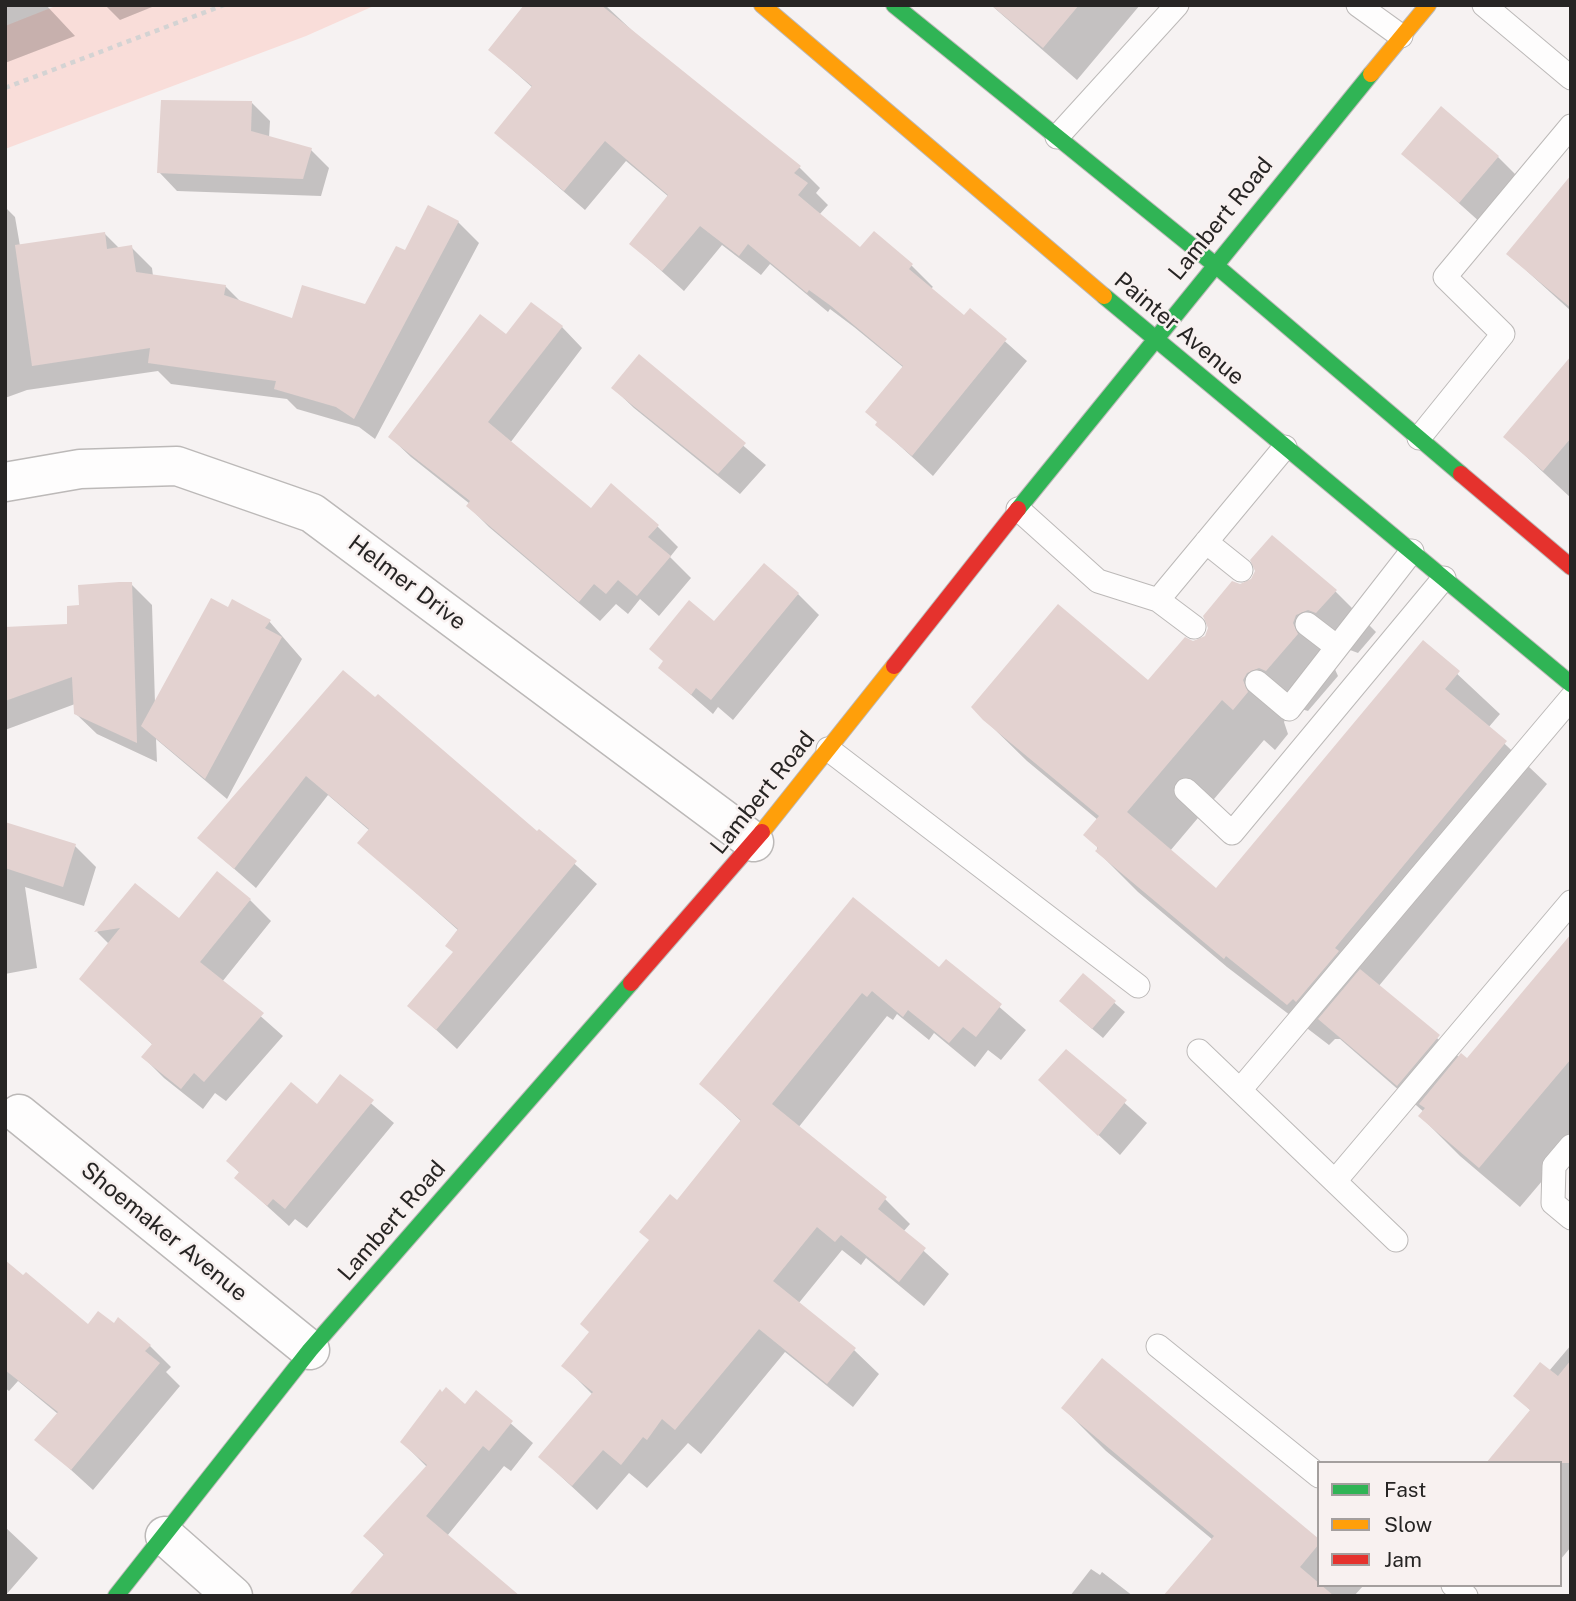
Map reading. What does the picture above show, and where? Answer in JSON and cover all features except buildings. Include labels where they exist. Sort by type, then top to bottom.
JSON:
[{"type":"main road","name":"Painter Avenue","points":[[762,5],[1154,338],[1571,684]]},
{"type":"main road","points":[[894,5],[1214,264],[1571,567]]},
{"type":"main road","name":"Lambert Road","points":[[116,1596],[310,1350],[754,842],[1154,338],[1428,5]]},
{"type":"street","name":"Helmer Drive","points":[[5,482],[80,469],[177,466],[312,513],[754,842]]},
{"type":"street","name":"Shoemaker Avenue","points":[[19,1114],[310,1350]]},
{"type":"street","points":[[165,1536],[233,1596]]},
{"type":"lane","points":[[1057,137],[1177,5]]},
{"type":"lane","points":[[1358,5],[1401,36]]},
{"type":"lane","points":[[1484,5],[1571,78]]},
{"type":"lane","points":[[1419,438],[1503,334],[1444,277],[1571,126]]},
{"type":"lane","points":[[1158,600],[1285,447]]},
{"type":"lane","points":[[1018,509],[1098,581],[1158,600],[1194,627]]},
{"type":"lane","points":[[1206,542],[1241,570]]},
{"type":"lane","points":[[1256,682],[1289,709],[1412,551]]},
{"type":"lane","points":[[1186,790],[1232,833],[1444,578]]},
{"type":"lane","points":[[1307,624],[1336,647]]},
{"type":"lane","points":[[1240,1090],[1571,698]]},
{"type":"lane","points":[[828,749],[1138,986]]},
{"type":"lane","points":[[1335,1181],[1571,902]]},
{"type":"lane","points":[[1199,1051],[1396,1240]]},
{"type":"lane","points":[[1571,1146],[1554,1166],[1553,1203],[1571,1218]]},
{"type":"lane","points":[[1158,1346],[1317,1474]]},
{"type":"path","points":[[5,88],[224,5]]},
{"type":"shaded area","points":[[58,5],[376,5],[306,36],[5,149],[5,26]]},
{"type":"traffic: fast","points":[[894,5],[1214,264],[1461,474]]},
{"type":"traffic: fast","points":[[1018,509],[1371,74]]},
{"type":"traffic: fast","points":[[1104,296],[1571,684]]},
{"type":"traffic: fast","points":[[116,1596],[310,1350],[631,983]]},
{"type":"traffic: slow","points":[[762,5],[1104,296]]},
{"type":"traffic: slow","points":[[1371,74],[1428,5]]},
{"type":"traffic: slow","points":[[762,832],[894,666]]},
{"type":"traffic: jam","points":[[1461,474],[1571,567]]},
{"type":"traffic: jam","points":[[894,666],[1018,509]]},
{"type":"traffic: jam","points":[[631,983],[762,832]]}]
